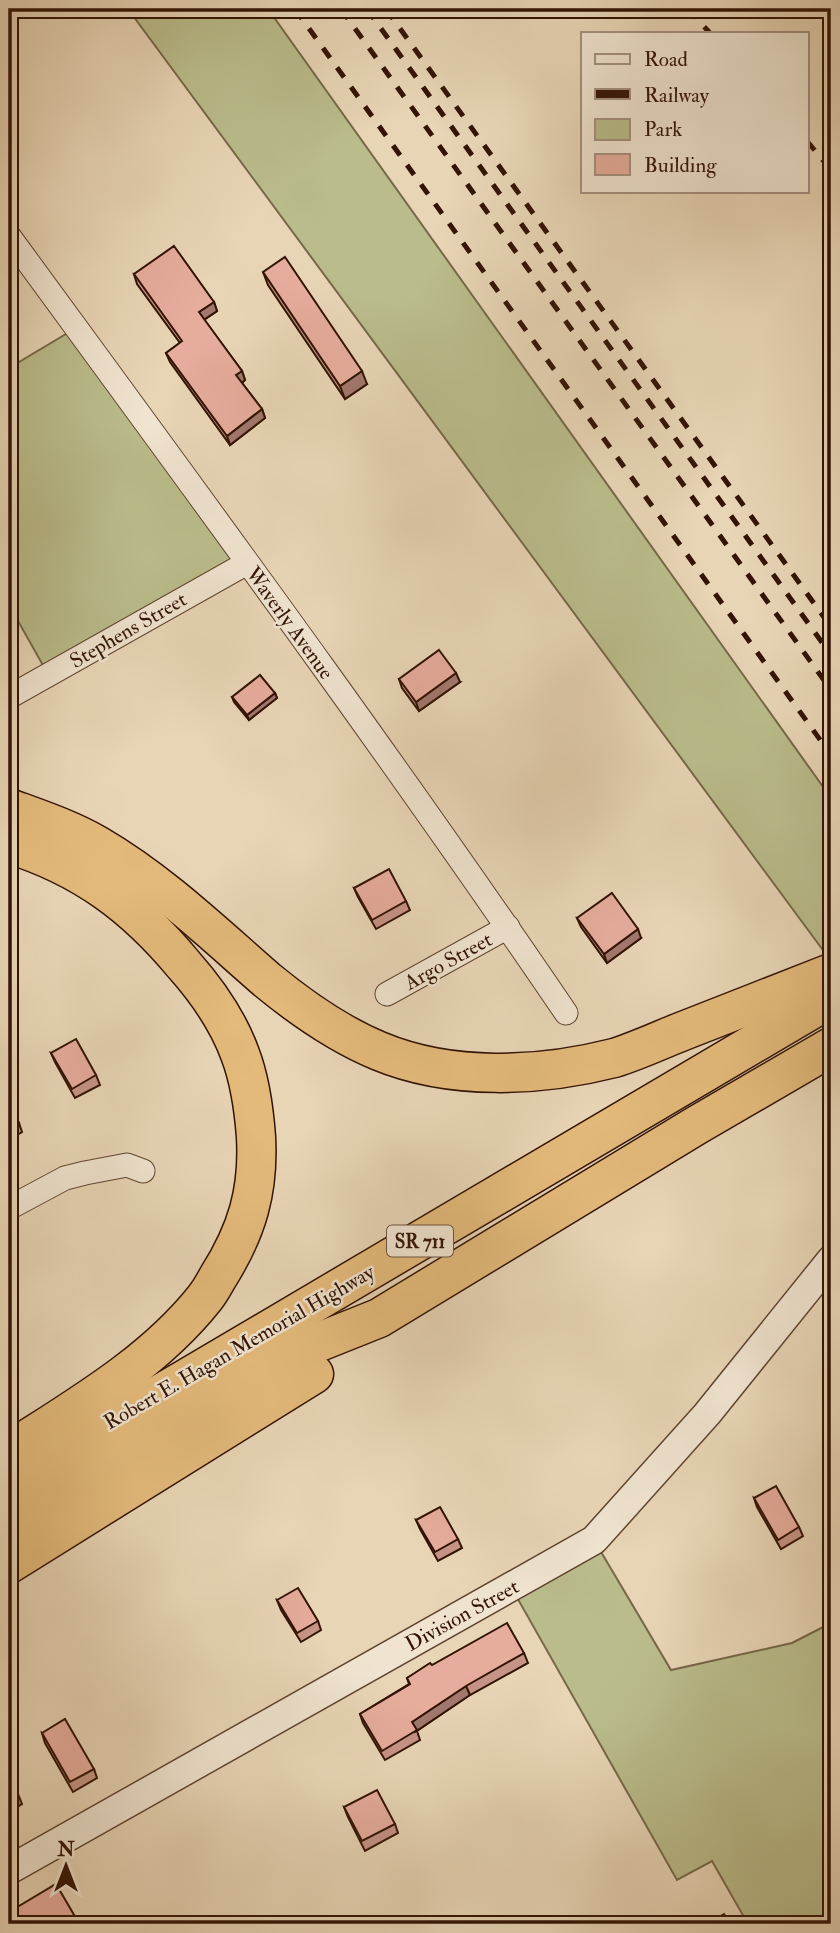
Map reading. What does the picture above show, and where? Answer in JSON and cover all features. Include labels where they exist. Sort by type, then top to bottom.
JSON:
[{"type":"highway","points":[[9,808],[61,827],[126,863],[321,1021],[378,1051],[409,1062],[451,1070],[507,1073],[559,1069],[615,1057],[828,983]]},
{"type":"highway","points":[[9,844],[39,854],[92,881],[160,935],[202,986],[228,1027],[240,1054],[255,1118],[257,1154],[254,1191],[244,1231],[205,1299],[156,1350],[101,1391],[9,1451]]},
{"type":"highway","name":"Robert E. Hagan Memorial Highway","points":[[9,1483],[828,983]]},
{"type":"highway","name":"SR 711","points":[[379,1318],[831,1047]]},
{"type":"highway","points":[[9,1524],[314,1344],[379,1318]]},
{"type":"highway","points":[[9,1564],[329,1364],[379,1318]]},
{"type":"street","name":"Waverly Avenue","points":[[9,236],[247,562],[508,927],[566,1013]]},
{"type":"street","name":"Stephens Street","points":[[9,697],[247,562]]},
{"type":"street","name":"Argo Street","points":[[387,995],[508,927]]},
{"type":"street","points":[[9,1208],[65,1178],[85,1172],[127,1165],[143,1171]]},
{"type":"street","name":"Division Street","points":[[9,1870],[594,1540],[707,1414],[831,1260]]},
{"type":"green space","points":[[128,9],[268,9],[831,798],[831,955],[828,957]]},
{"type":"green space","points":[[76,328],[247,563],[49,676],[9,605],[9,368]]},
{"type":"green space","points":[[594,1540],[671,1670],[792,1643],[831,1623],[831,1924],[748,1924],[712,1861],[677,1880],[511,1587]]},
{"type":"building","points":[[174,246],[214,302],[199,312],[242,371],[236,375],[262,409],[227,436],[166,353],[182,341],[134,274]]},
{"type":"building","points":[[285,257],[362,371],[340,386],[263,272]]},
{"type":"building","points":[[439,650],[456,673],[416,702],[399,679]]},
{"type":"building","points":[[260,675],[275,693],[247,715],[232,697]]},
{"type":"building","points":[[389,869],[406,901],[372,920],[354,888]]},
{"type":"building","points":[[612,893],[638,929],[604,954],[577,918]]},
{"type":"building","points":[[76,1039],[96,1075],[72,1089],[51,1053]]},
{"type":"building","points":[[9,1105],[19,1123],[9,1129]]},
{"type":"building","points":[[776,1486],[799,1527],[778,1540],[754,1498]]},
{"type":"building","points":[[440,1507],[458,1539],[435,1552],[416,1520]]},
{"type":"building","points":[[298,1588],[318,1621],[297,1633],[277,1600]]},
{"type":"building","points":[[507,1623],[524,1653],[466,1686],[412,1722],[417,1730],[382,1751],[360,1714],[410,1684],[407,1678],[430,1663],[432,1665]]},
{"type":"building","points":[[65,1719],[94,1769],[70,1782],[42,1733]]},
{"type":"building","points":[[9,1779],[18,1794],[9,1800]]},
{"type":"building","points":[[377,1790],[395,1824],[362,1841],[344,1807]]},
{"type":"building","points":[[56,1884],[77,1920],[70,1924],[9,1924],[9,1912]]},
{"type":"building","points":[[724,1914],[730,1924],[707,1924]]},
{"type":"railway","points":[[295,9],[831,755]]},
{"type":"railway","points":[[341,9],[831,690]]},
{"type":"railway","points":[[367,9],[831,655]]},
{"type":"railway","points":[[386,9],[831,627]]},
{"type":"railway","points":[[688,9],[709,32]]},
{"type":"railway","points":[[808,142],[831,170]]}]
